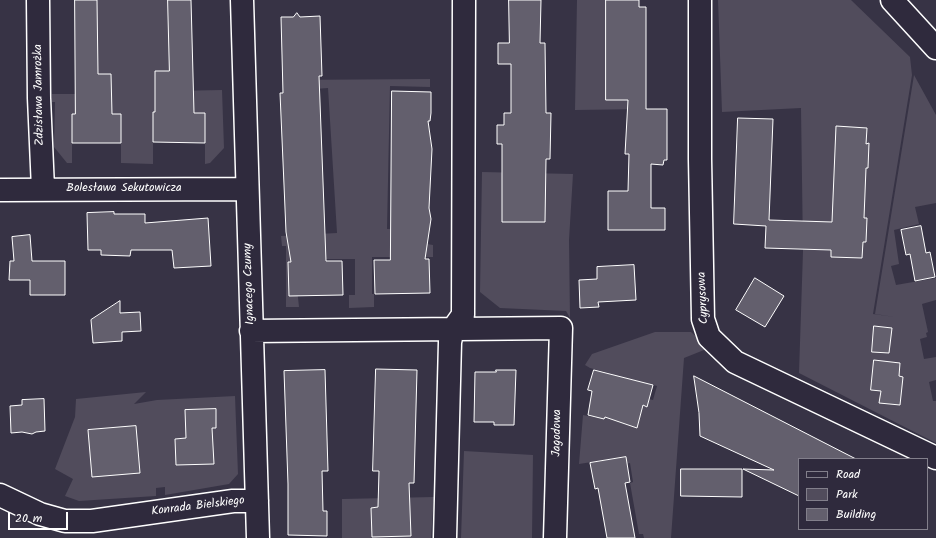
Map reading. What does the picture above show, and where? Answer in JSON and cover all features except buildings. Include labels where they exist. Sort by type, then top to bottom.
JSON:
[{"type":"street","name":"Zdzisława Jamrożka","points":[[38,0],[39,98],[43,189]]},
{"type":"street","name":"Ignacego Czumy","points":[[242,0],[251,331],[561,328]]},
{"type":"street","points":[[445,538],[450,342],[452,329],[463,315],[464,0]]},
{"type":"street","name":"Cyprysowa","points":[[700,0],[700,159],[703,320],[709,338],[735,362],[936,458]]},
{"type":"street","points":[[892,0],[936,48]]},
{"type":"street","name":"Bolesława Sekutowicza","points":[[0,190],[247,189]]},
{"type":"street","name":"Jagodowa","points":[[555,538],[561,328]]},
{"type":"street","points":[[251,331],[258,538]]},
{"type":"street","name":"Konrada Bielskiego","points":[[0,495],[40,514],[65,521],[92,521],[233,501],[257,500]]},
{"type":"green space","points":[[97,0],[168,0],[169,71],[155,72],[155,87],[173,87],[173,91],[222,90],[224,148],[210,163],[205,164],[205,113],[153,112],[153,164],[121,163],[121,114],[72,114],[72,163],[67,163],[54,147],[55,102],[52,102],[52,94],[92,94],[93,89],[111,89],[111,74],[98,74]]},
{"type":"green space","points":[[577,0],[606,0],[606,99],[646,100],[646,109],[575,110]]},
{"type":"green space","points":[[718,0],[851,0],[910,57],[912,75],[873,314],[895,317],[875,314],[914,75],[936,115],[936,203],[915,207],[919,224],[894,230],[899,264],[891,266],[896,285],[936,278],[936,300],[922,304],[928,332],[926,333],[927,337],[920,339],[924,359],[936,357],[936,380],[929,382],[933,401],[936,401],[936,443],[799,373],[803,251],[801,108],[722,112]]},
{"type":"green space","points":[[430,79],[430,87],[390,86],[387,229],[427,230],[427,244],[433,245],[433,257],[372,257],[372,294],[374,294],[374,307],[349,308],[349,295],[355,295],[355,259],[294,259],[299,307],[286,307],[286,246],[282,246],[281,236],[337,233],[328,88],[288,91],[287,80]]},
{"type":"green space","points":[[482,172],[573,174],[569,240],[570,318],[566,311],[500,308],[480,292]]},
{"type":"green space","points":[[655,332],[691,332],[709,348],[684,358],[671,538],[644,538],[643,534],[639,534],[630,483],[633,482],[630,463],[626,464],[624,457],[579,464],[583,415],[604,419],[606,415],[619,422],[637,428],[643,405],[647,407],[649,399],[653,400],[657,386],[630,379],[628,383],[612,374],[590,368],[585,365],[592,354]]},
{"type":"green space","points":[[146,392],[134,404],[157,400],[235,396],[238,474],[229,484],[165,495],[165,487],[156,488],[156,496],[79,501],[65,496],[73,479],[55,469],[75,417],[76,399]]},
{"type":"green space","points":[[464,451],[533,455],[532,538],[461,538]]},
{"type":"green space","points":[[434,497],[431,538],[342,538],[342,499]]}]
